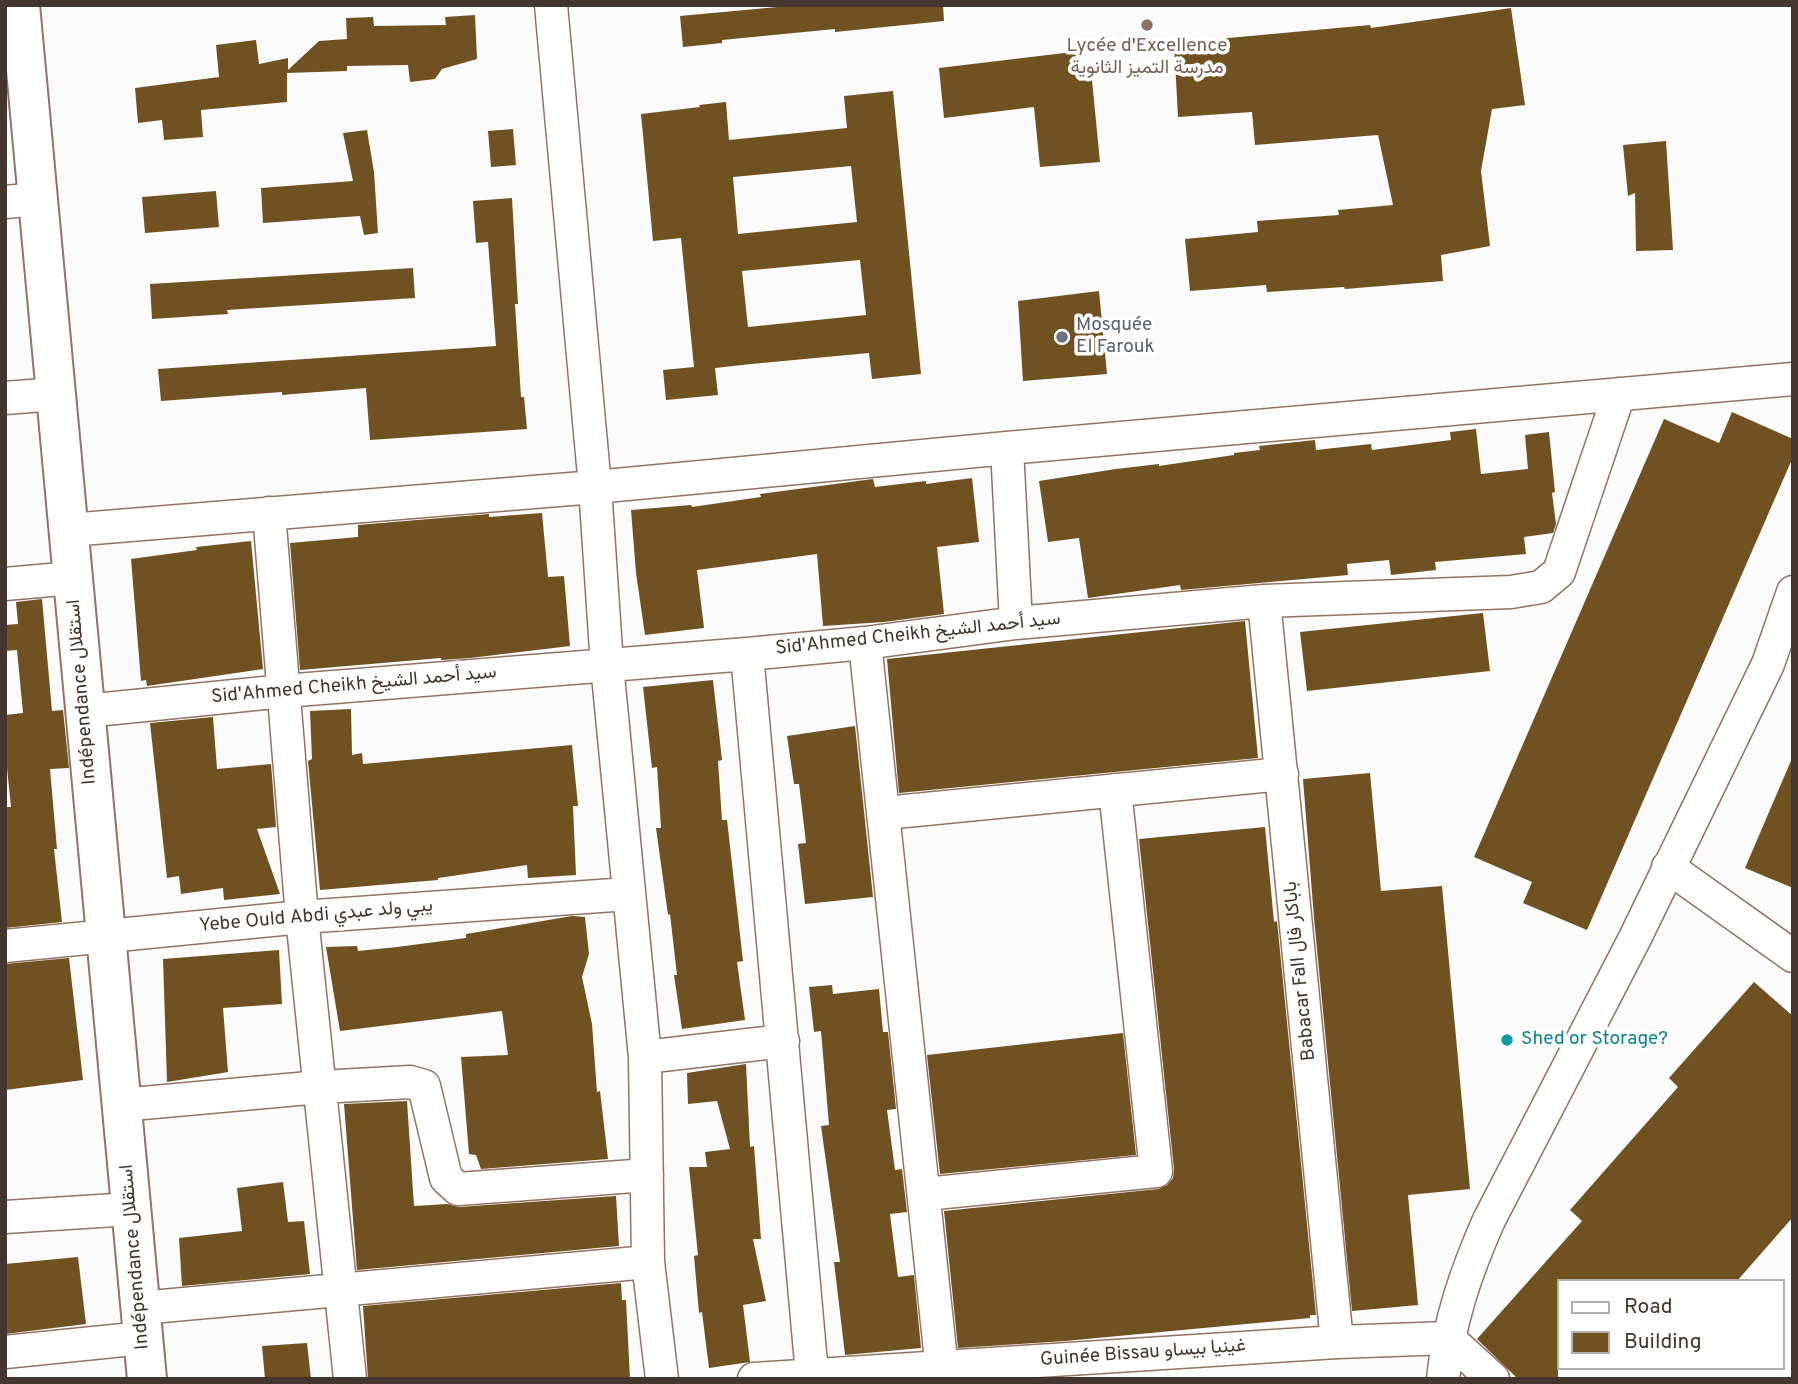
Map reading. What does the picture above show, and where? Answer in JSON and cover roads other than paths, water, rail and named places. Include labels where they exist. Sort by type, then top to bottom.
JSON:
[{"type":"street","name":"Indépendance استقلال","points":[[20,5],[22,200],[56,394],[147,1379]]},
{"type":"street","points":[[551,5],[595,487],[607,665],[645,1057],[648,1262],[662,1379]]},
{"type":"street","points":[[69,530],[595,487],[1793,379]]},
{"type":"street","points":[[5,398],[56,394]]},
{"type":"street","name":"Sid'Ahmed Cheikh سيد أحمد الشيخ","points":[[85,711],[284,691],[865,643],[1016,623],[1264,601],[1511,592],[1541,587],[1559,572],[1619,394]]},
{"type":"street","points":[[1007,448],[1016,623]]},
{"type":"street","points":[[269,513],[302,917],[350,1379]]},
{"type":"street","points":[[5,584],[73,578]]},
{"type":"street","points":[[1443,1379],[1448,1338],[1469,1265],[1489,1220],[1635,938],[1668,867],[1780,669],[1793,592]]},
{"type":"street","name":"Babacar Fall باباكار فال","points":[[1264,601],[1338,1342]]},
{"type":"street","points":[[865,643],[943,1373]]},
{"type":"street","points":[[747,654],[812,1374]]},
{"type":"street","points":[[885,813],[1282,774]]},
{"type":"street","points":[[925,1194],[1156,1171],[1115,790]]},
{"type":"street","points":[[1668,867],[1793,956]]},
{"type":"street","name":"Yebe Ould Abdi يبي ولد عبدي","points":[[5,946],[106,934],[302,917],[628,894]]},
{"type":"street","points":[[645,1057],[783,1041]]},
{"type":"street","points":[[121,1105],[320,1087],[410,1082],[424,1086],[446,1178],[458,1189],[647,1175]]},
{"type":"street","points":[[5,1217],[131,1209]]},
{"type":"street","points":[[8,1361],[142,1323],[341,1290],[648,1262]]},
{"type":"street","points":[[1448,1338],[1493,1379]]},
{"type":"street","name":"Guinée Bissau غينيا بيساو","points":[[754,1379],[812,1374],[943,1373],[1338,1342],[1448,1338]]},
{"type":"place","name":"Lycée d'Excellence مدرسة التميز الثانوية","points":[[1147,25]]},
{"type":"place","name":"Mosquée El Farouk","points":[[1062,337]]},
{"type":"place","name":"Shed or Storage?","points":[[1507,1040]]}]
